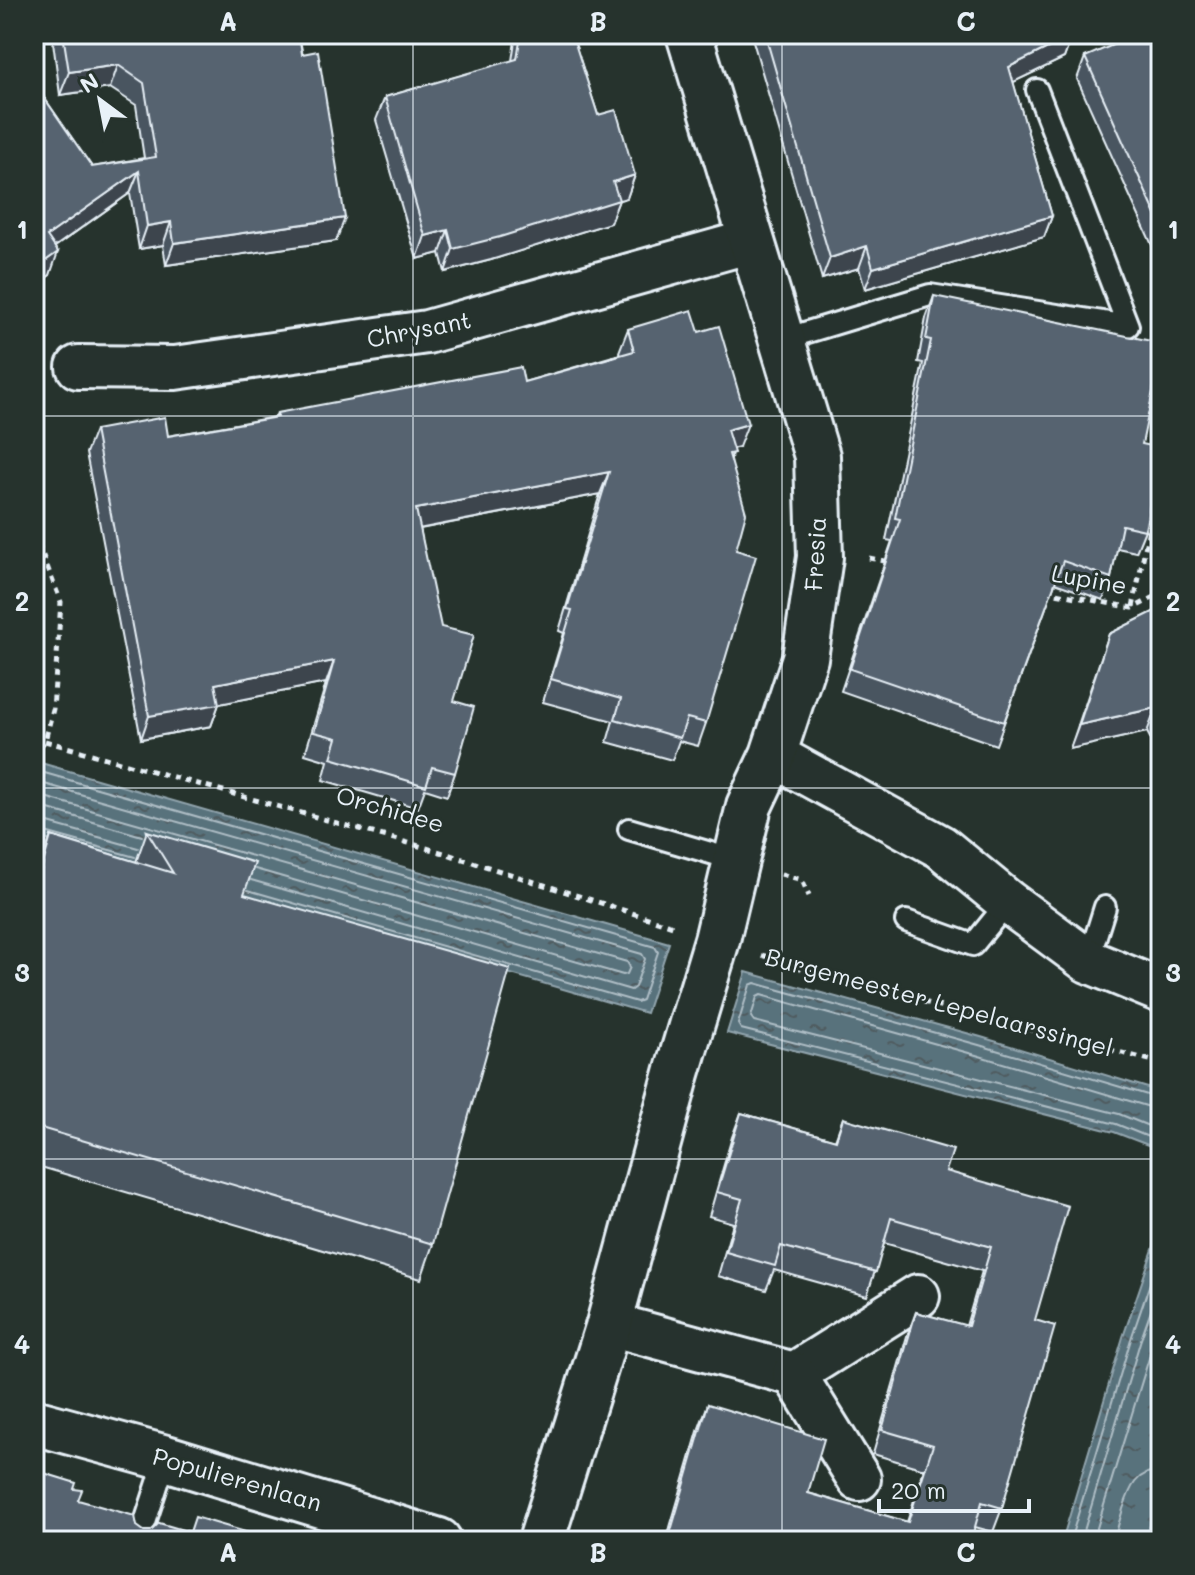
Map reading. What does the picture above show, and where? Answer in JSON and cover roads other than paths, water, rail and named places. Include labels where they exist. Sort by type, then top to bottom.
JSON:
[{"type":"street","name":"Fresia","points":[[609,1324],[677,1073],[717,940],[749,806],[773,755],[805,658],[820,557],[817,456],[689,34]]},
{"type":"street","name":"Chrysant","points":[[78,367],[175,368],[427,332],[751,241]]},
{"type":"street","points":[[773,755],[941,847],[1008,902],[1088,961],[1161,991]]},
{"type":"street","points":[[794,1374],[918,1296]]},
{"type":"street","points":[[541,1541],[609,1324],[794,1374],[859,1479]]},
{"type":"street","name":"Populierenlaan","points":[[34,1422],[166,1458],[439,1541]]},
{"type":"lane","points":[[781,340],[930,295],[1128,326],[1037,90]]},
{"type":"lane","points":[[629,829],[738,861]]},
{"type":"lane","points":[[906,921],[973,945],[1008,902]]},
{"type":"lane","points":[[1088,961],[1105,907]]},
{"type":"lane","points":[[139,1541],[166,1458]]},
{"type":"water","points":[[34,761],[669,943],[646,1013],[34,836]]},
{"type":"water","points":[[746,972],[981,1037],[1161,1092],[1161,1150],[1114,1132],[727,1033]]},
{"type":"water","points":[[1161,1226],[1161,1489],[1145,1541],[1062,1541],[1123,1337]]}]
